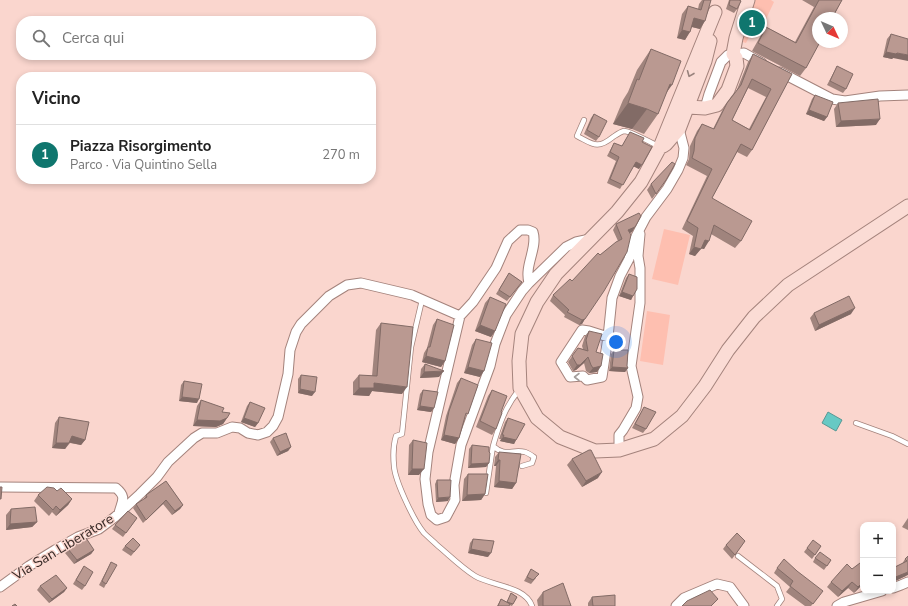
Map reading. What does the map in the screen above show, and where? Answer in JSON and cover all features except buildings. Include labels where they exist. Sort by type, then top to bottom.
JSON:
[{"type":"main road","points":[[688,107],[705,108],[717,105],[728,90],[737,66],[736,58],[733,54],[736,38],[748,0]]},
{"type":"main road","points":[[660,148],[666,144],[679,130],[705,62],[716,6]]},
{"type":"main road","points":[[716,6],[660,148],[641,182],[617,212],[593,238],[556,274],[537,302],[522,334],[519,361],[520,388],[538,418],[560,437],[595,451],[619,450],[654,439],[682,416],[705,386],[728,350],[754,317],[788,285],[908,206]]},
{"type":"street","points":[[733,54],[744,53],[832,99],[845,101],[880,96],[908,95]]},
{"type":"street","points":[[608,338],[582,330],[561,362],[570,377],[584,376],[587,380],[602,376],[608,338],[612,298],[620,276],[629,259],[634,240],[646,217],[673,179],[680,164],[684,148],[679,130]]},
{"type":"street","points":[[619,450],[619,436],[636,408],[638,397],[631,366],[640,304],[640,268],[638,256],[641,228]]},
{"type":"street","points":[[530,283],[528,278],[529,262],[535,238],[533,232],[528,230],[520,230],[508,241],[496,268],[473,302],[460,316],[428,452],[425,479],[428,504],[431,515],[437,520],[446,517],[455,500],[454,485],[461,445],[490,366],[495,344],[506,315],[522,291],[566,248],[576,242],[593,238]]},
{"type":"street","name":"Via San Liberatore","points":[[0,587],[29,566],[55,550],[78,537],[98,529],[119,514],[157,477],[168,462],[194,438],[202,433],[217,432],[232,427],[240,428],[248,433],[258,435],[266,432],[273,426],[278,417],[282,403],[290,350],[296,332],[329,296],[348,285],[361,283],[412,294],[422,300],[460,316]]},
{"type":"street","points":[[0,487],[116,488],[122,492],[124,498],[119,514]]},
{"type":"street","points":[[896,587],[908,582]]},
{"type":"street","points":[[676,606],[684,598],[717,584],[730,587],[744,606]]},
{"type":"street","points":[[837,606],[844,602],[872,594]]},
{"type":"lane","points":[[584,120],[577,136],[597,145],[604,144],[619,133],[625,131],[660,148]]},
{"type":"lane","points":[[422,300],[411,347],[402,434],[396,436],[394,444],[394,468],[399,484],[412,513],[424,532],[474,575],[522,593],[530,600],[532,606]]},
{"type":"lane","points":[[486,493],[493,446],[502,414],[520,388]]},
{"type":"lane","points":[[856,423],[892,436],[908,444]]},
{"type":"lane","points":[[493,446],[499,451],[526,452],[534,457],[532,463],[522,466]]},
{"type":"lane","points":[[738,556],[777,586],[782,599],[777,606]]},
{"type":"shaded area","points":[[746,0],[771,0],[774,2],[761,30],[754,27],[746,43],[739,41]]},
{"type":"shaded area","points":[[664,229],[690,235],[678,285],[652,279]]},
{"type":"shaded area","points":[[647,311],[670,315],[663,365],[640,361]]},
{"type":"water","points":[[828,412],[842,420],[836,431],[822,423]]},
{"type":"place","name":"Piazza Risorgimento","points":[[752,23]]}]
